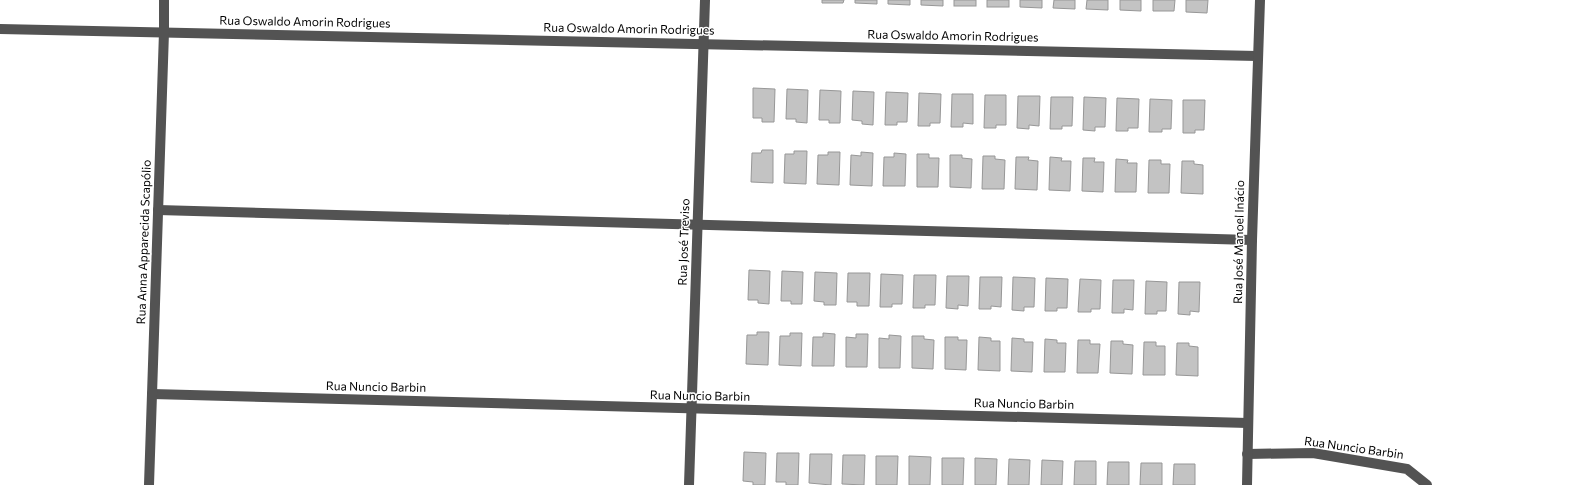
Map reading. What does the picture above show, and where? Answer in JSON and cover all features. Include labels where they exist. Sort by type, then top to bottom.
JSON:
[{"type":"street","name":"Rua Anna Apparecida Scapólio","points":[[149,485],[164,0]]},
{"type":"street","name":"Rua José Treviso","points":[[689,485],[706,0]]},
{"type":"street","name":"Rua José Manoel Inácio","points":[[1247,485],[1252,240],[1260,0]]},
{"type":"street","name":"Rua Oswaldo Amorin Rodrigues","points":[[0,29],[1257,56]]},
{"type":"street","points":[[158,210],[1252,240]]},
{"type":"street","name":"Rua Nuncio Barbin","points":[[152,394],[1248,423]]},
{"type":"street","name":"Rua Nuncio Barbin","points":[[1247,454],[1313,453],[1392,466],[1407,469],[1427,485]]},
{"type":"building","points":[[822,0],[844,0],[843,3],[822,3]]},
{"type":"building","points":[[855,0],[877,0],[877,4],[855,3]]},
{"type":"building","points":[[888,0],[910,0],[910,5],[888,4]]},
{"type":"building","points":[[921,0],[943,0],[943,6],[921,5]]},
{"type":"building","points":[[954,0],[976,0],[976,6],[954,6]]},
{"type":"building","points":[[987,0],[1009,0],[1009,7],[987,7]]},
{"type":"building","points":[[1020,0],[1042,0],[1042,8],[1020,7]]},
{"type":"building","points":[[1054,0],[1075,0],[1075,9],[1053,8]]},
{"type":"building","points":[[1087,0],[1108,0],[1108,10],[1086,9]]},
{"type":"building","points":[[1120,0],[1141,0],[1141,11],[1120,10]]},
{"type":"building","points":[[1153,0],[1175,0],[1174,11],[1153,11]]},
{"type":"building","points":[[1186,0],[1208,0],[1207,13],[1186,12]]},
{"type":"building","points":[[753,88],[775,89],[774,122],[762,122],[762,118],[753,118]]},
{"type":"building","points":[[787,89],[808,90],[807,123],[796,122],[796,119],[786,119]]},
{"type":"building","points":[[820,90],[841,91],[840,123],[829,123],[829,120],[819,120]]},
{"type":"building","points":[[853,91],[874,92],[873,125],[862,124],[862,121],[852,120]]},
{"type":"building","points":[[886,92],[908,93],[907,122],[897,122],[897,125],[885,125]]},
{"type":"building","points":[[919,93],[941,94],[940,123],[930,123],[930,126],[918,126]]},
{"type":"building","points":[[952,94],[973,94],[973,124],[963,123],[963,127],[951,127]]},
{"type":"building","points":[[985,95],[1006,95],[1006,125],[996,125],[996,128],[984,128]]},
{"type":"building","points":[[1018,96],[1040,96],[1039,126],[1029,125],[1029,129],[1017,128]]},
{"type":"building","points":[[1051,97],[1073,97],[1072,126],[1062,126],[1062,129],[1050,129]]},
{"type":"building","points":[[1084,97],[1106,98],[1105,127],[1095,127],[1095,131],[1083,130]]},
{"type":"building","points":[[1117,98],[1139,99],[1138,128],[1128,128],[1128,131],[1116,131]]},
{"type":"building","points":[[1150,99],[1172,100],[1171,129],[1162,129],[1162,132],[1149,132]]},
{"type":"building","points":[[1183,100],[1205,100],[1204,130],[1195,130],[1195,133],[1183,133]]},
{"type":"building","points":[[762,150],[773,150],[773,183],[751,182],[752,153],[761,153]]},
{"type":"building","points":[[794,151],[807,151],[806,184],[784,183],[785,154],[794,154]]},
{"type":"building","points":[[828,152],[840,152],[839,185],[817,184],[818,155],[828,155]]},
{"type":"building","points":[[861,152],[873,153],[872,186],[850,185],[851,155],[861,156]]},
{"type":"building","points":[[894,153],[906,154],[905,186],[883,186],[884,157],[894,157]]},
{"type":"building","points":[[917,154],[929,154],[929,158],[939,158],[938,187],[917,187]]},
{"type":"building","points":[[950,155],[962,155],[962,158],[972,159],[971,188],[950,187]]},
{"type":"building","points":[[983,156],[995,156],[995,159],[1005,160],[1004,189],[982,189]]},
{"type":"building","points":[[1016,157],[1029,157],[1028,160],[1038,161],[1037,190],[1015,189]]},
{"type":"building","points":[[1050,157],[1062,158],[1061,161],[1071,161],[1070,191],[1049,190]]},
{"type":"building","points":[[1083,158],[1095,158],[1094,162],[1104,162],[1103,192],[1082,191]]},
{"type":"building","points":[[1116,159],[1128,160],[1127,163],[1137,163],[1136,192],[1115,192]]},
{"type":"building","points":[[1149,160],[1161,160],[1161,164],[1170,164],[1169,193],[1148,193]]},
{"type":"building","points":[[1182,161],[1194,161],[1194,164],[1203,165],[1203,194],[1181,193]]},
{"type":"building","points":[[749,270],[770,271],[769,304],[758,303],[758,300],[748,300]]},
{"type":"building","points":[[782,271],[803,272],[802,304],[791,304],[791,301],[781,301]]},
{"type":"building","points":[[815,272],[837,273],[836,305],[824,305],[824,302],[814,301]]},
{"type":"building","points":[[848,273],[870,273],[869,306],[857,306],[857,302],[847,302]]},
{"type":"building","points":[[881,274],[903,275],[902,304],[892,304],[892,307],[880,307]]},
{"type":"building","points":[[914,275],[936,275],[935,305],[925,305],[925,308],[913,308]]},
{"type":"building","points":[[947,276],[969,276],[968,306],[958,305],[958,309],[946,308]]},
{"type":"building","points":[[980,277],[1002,277],[1001,307],[991,306],[991,309],[979,309]]},
{"type":"building","points":[[1013,277],[1035,278],[1034,307],[1024,307],[1024,311],[1012,310]]},
{"type":"building","points":[[1046,278],[1068,279],[1067,308],[1057,308],[1057,311],[1045,311]]},
{"type":"building","points":[[1080,279],[1101,280],[1100,309],[1091,309],[1091,312],[1078,312]]},
{"type":"building","points":[[1113,280],[1134,280],[1133,310],[1124,309],[1124,313],[1112,313]]},
{"type":"building","points":[[1146,281],[1167,282],[1166,311],[1157,311],[1157,314],[1145,314]]},
{"type":"building","points":[[1179,282],[1200,282],[1199,312],[1190,311],[1190,315],[1178,314]]},
{"type":"building","points":[[757,332],[769,332],[768,365],[746,364],[747,335],[757,335]]},
{"type":"building","points":[[790,333],[802,333],[801,366],[779,365],[780,336],[790,336]]},
{"type":"building","points":[[823,333],[835,334],[834,366],[812,366],[813,337],[823,337]]},
{"type":"building","points":[[856,334],[868,334],[867,367],[846,367],[846,337],[856,338]]},
{"type":"building","points":[[889,335],[901,336],[900,368],[879,368],[879,338],[889,339]]},
{"type":"building","points":[[912,336],[924,336],[924,339],[934,340],[933,369],[912,368]]},
{"type":"building","points":[[945,337],[958,337],[958,340],[967,340],[966,370],[945,369]]},
{"type":"building","points":[[979,337],[991,338],[991,341],[1000,341],[1000,371],[978,370]]},
{"type":"building","points":[[1012,338],[1024,339],[1024,342],[1033,342],[1032,372],[1011,371]]},
{"type":"building","points":[[1045,339],[1057,340],[1057,343],[1066,343],[1065,372],[1044,372]]},
{"type":"building","points":[[1078,340],[1090,340],[1090,344],[1100,344],[1098,373],[1077,373]]},
{"type":"building","points":[[1111,341],[1123,341],[1123,344],[1133,345],[1132,374],[1110,373]]},
{"type":"building","points":[[1144,342],[1156,342],[1156,346],[1165,346],[1165,375],[1143,375]]},
{"type":"building","points":[[1177,343],[1189,343],[1189,346],[1198,347],[1198,376],[1176,375]]},
{"type":"building","points":[[744,452],[766,453],[765,485],[753,485],[753,482],[743,481]]},
{"type":"building","points":[[777,453],[799,453],[798,485],[786,485],[786,482],[776,482]]},
{"type":"building","points":[[810,454],[832,454],[831,485],[809,483]]},
{"type":"building","points":[[843,455],[865,455],[864,485],[842,484]]},
{"type":"building","points":[[876,456],[898,456],[897,485],[876,485]]},
{"type":"building","points":[[909,456],[931,457],[930,485],[909,485]]},
{"type":"building","points":[[942,458],[964,458],[963,485],[942,485]]},
{"type":"building","points":[[975,458],[997,459],[996,485],[975,485]]},
{"type":"building","points":[[1009,459],[1030,460],[1029,485],[1008,485]]},
{"type":"building","points":[[1042,460],[1063,461],[1062,485],[1041,485]]},
{"type":"building","points":[[1075,461],[1096,461],[1096,485],[1074,485]]},
{"type":"building","points":[[1108,462],[1129,462],[1129,485],[1107,485]]},
{"type":"building","points":[[1141,463],[1162,463],[1162,485],[1140,485]]},
{"type":"building","points":[[1174,464],[1195,464],[1195,485],[1173,485]]}]
